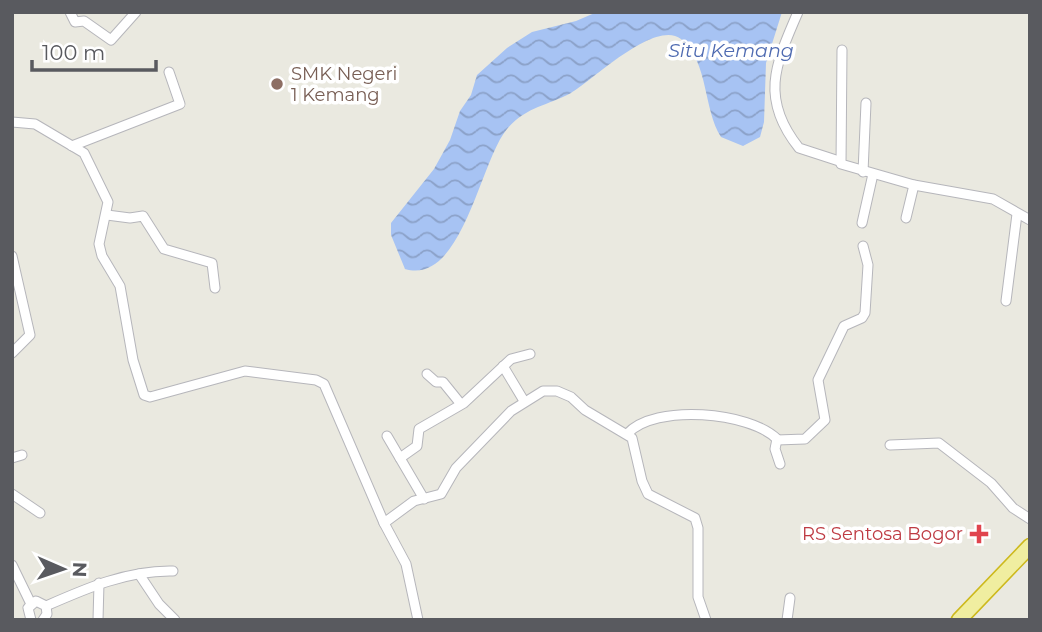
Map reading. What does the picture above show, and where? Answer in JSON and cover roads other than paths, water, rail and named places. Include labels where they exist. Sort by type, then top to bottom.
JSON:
[{"type":"highway","points":[[967,620],[1030,546]]},
{"type":"highway","points":[[959,620],[1007,573],[1030,555]]},
{"type":"street","points":[[69,12],[75,22],[84,21],[111,40],[136,12]]},
{"type":"street","points":[[84,21],[91,12]]},
{"type":"street","points":[[798,12],[775,67],[780,114],[799,148],[868,173],[914,185],[993,199],[1030,220]]},
{"type":"street","points":[[839,161],[842,50]]},
{"type":"street","points":[[72,146],[180,104],[169,72]]},
{"type":"street","points":[[862,223],[868,173],[866,103]]},
{"type":"street","points":[[12,122],[35,124],[84,153],[108,202],[99,244],[102,257],[120,286],[133,360],[144,395],[150,397],[191,388],[245,371],[316,380],[324,384],[384,523],[405,564],[418,620]]},
{"type":"street","points":[[906,218],[914,185]]},
{"type":"street","points":[[1006,301],[1017,214]]},
{"type":"street","points":[[107,215],[130,218],[143,216],[164,249],[214,264],[215,288]]},
{"type":"street","points":[[626,433],[645,420],[663,416],[718,415],[767,430],[778,439],[805,439],[825,421],[818,380],[844,326],[862,318],[866,313],[868,265],[863,246]]},
{"type":"street","points":[[12,256],[30,335],[12,353]]},
{"type":"street","points":[[400,458],[417,446],[419,429],[460,403],[511,359],[530,354]]},
{"type":"street","points":[[503,366],[524,401]]},
{"type":"street","points":[[427,374],[436,382],[443,382],[460,403]]},
{"type":"street","points":[[384,523],[414,501],[441,494],[456,468],[524,401],[543,391],[557,391],[626,433],[635,443],[642,481],[648,494],[697,522],[698,597],[706,620]]},
{"type":"street","points":[[387,436],[424,499]]},
{"type":"street","points":[[778,439],[775,449],[780,464]]},
{"type":"street","points":[[890,445],[939,443],[991,483],[1013,508],[1030,519]]},
{"type":"street","points":[[12,494],[40,513]]},
{"type":"street","points":[[12,565],[31,604]]},
{"type":"street","points":[[46,607],[99,583],[146,570],[173,571]]},
{"type":"street","points":[[139,574],[159,604],[176,620]]},
{"type":"street","points":[[98,620],[99,583]]},
{"type":"street","points":[[787,620],[790,598]]},
{"type":"street","points":[[28,619],[27,610],[31,604],[40,602],[46,607],[47,614],[43,620]]},
{"type":"water","name":"Situ Kemang","points":[[597,12],[782,12],[766,63],[764,122],[760,137],[743,146],[721,137],[715,126],[697,60],[690,49],[681,39],[670,35],[656,37],[624,54],[571,93],[530,111],[515,121],[497,145],[455,241],[441,259],[425,269],[405,269],[391,235],[391,223],[434,169],[450,140],[460,111],[471,95],[477,75],[507,48],[532,32],[576,21]]},
{"type":"place","name":"SMK Negeri 1 Kemang","points":[[277,84]]},
{"type":"place","name":"RS Sentosa Bogor","points":[[979,534]]}]
